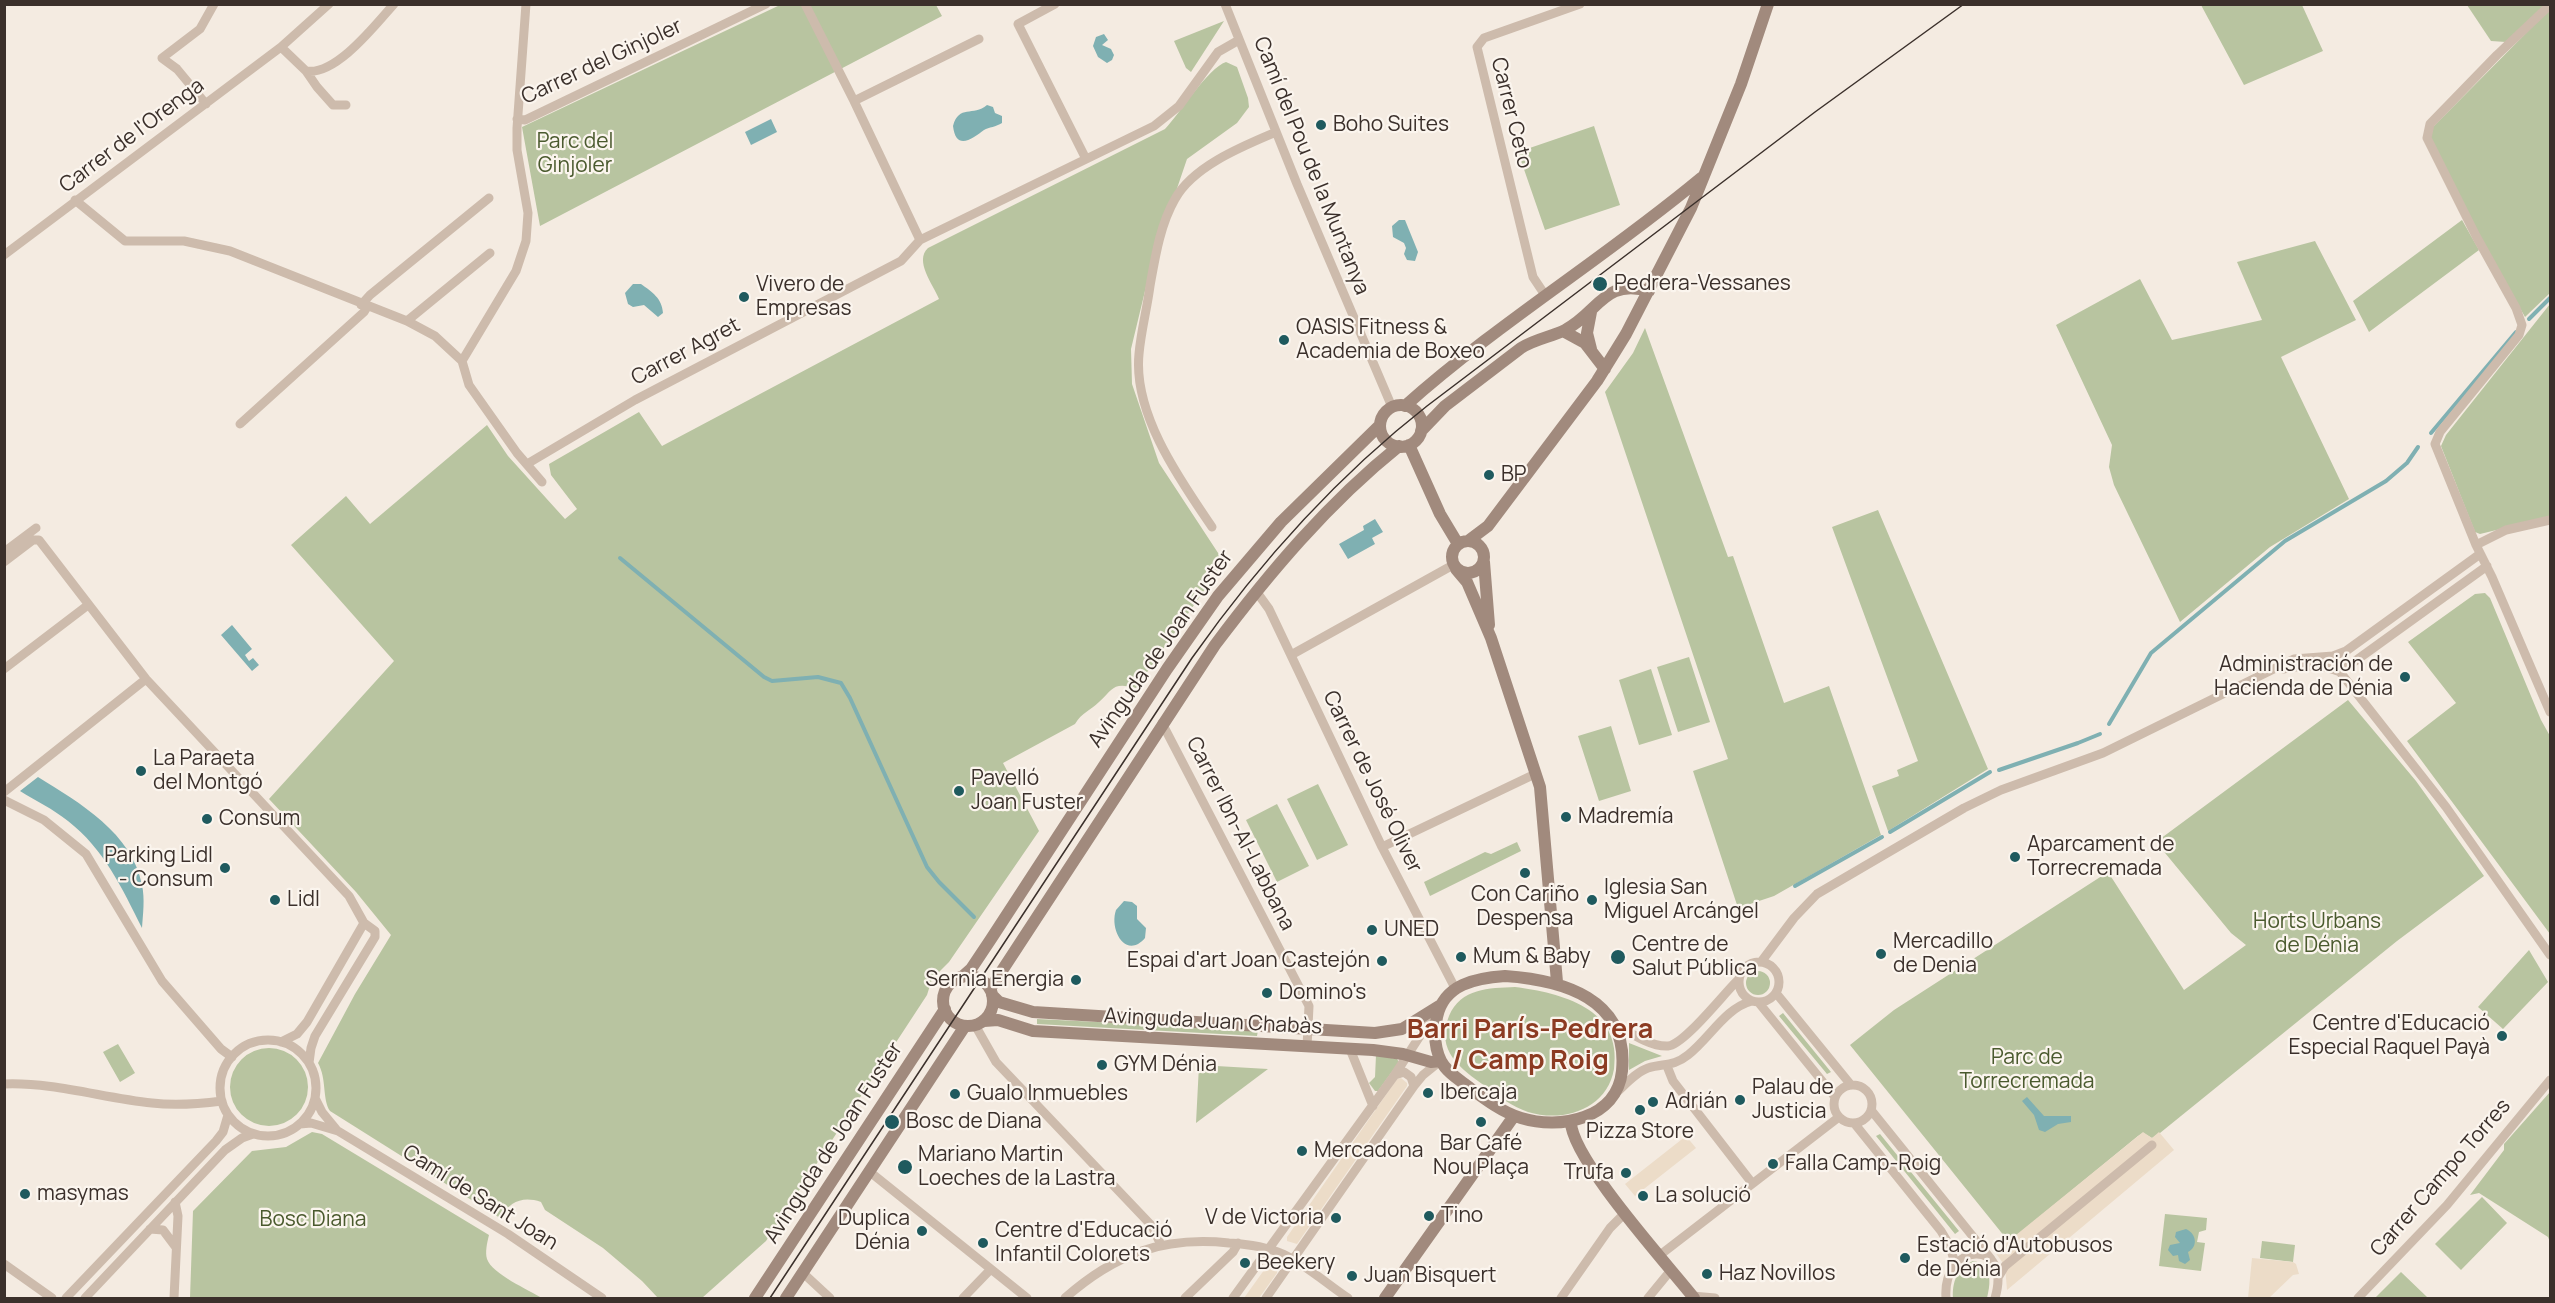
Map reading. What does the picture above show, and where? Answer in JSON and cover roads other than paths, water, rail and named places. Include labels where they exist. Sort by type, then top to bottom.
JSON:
[{"type":"main road","points":[[1557,982],[1541,798],[1536,774],[1491,638],[1467,582],[1455,567],[1452,551],[1488,526],[1605,369],[1649,291],[1691,208],[1742,84],[1768,4]]},
{"type":"main road","points":[[1455,567],[1470,573],[1479,570],[1484,558],[1477,543],[1463,542],[1440,514],[1404,446],[1385,439],[1380,425],[1383,415],[1660,213],[1703,177]]},
{"type":"main road","points":[[1404,446],[1417,439],[1421,431],[1444,406],[1521,348],[1563,331],[1581,320],[1607,295],[1621,288],[1634,287],[1649,291]]},
{"type":"main road","points":[[1591,349],[1587,333],[1592,308]]},
{"type":"main road","points":[[1563,331],[1585,343],[1605,369]]},
{"type":"main road","points":[[1398,406],[1417,413],[1421,422],[1421,431]]},
{"type":"main road","name":"Avinguda de Joan Fuster","points":[[962,977],[971,969],[1162,676],[1218,596],[1296,506],[1380,425]]},
{"type":"main road","name":"Avinguda de Joan Fuster","points":[[991,992],[1162,723],[1215,645],[1256,591],[1328,511],[1364,476],[1404,446]]},
{"type":"main road","points":[[1488,526],[1484,558],[1491,638]]},
{"type":"main road","points":[[1505,976],[1557,982],[1570,987],[1601,1007],[1612,1022],[1621,1048],[1622,1059],[1619,1083],[1613,1095],[1596,1112],[1570,1122],[1540,1122],[1514,1116],[1492,1104],[1453,1075],[1441,1061],[1435,1037],[1439,1006],[1455,988],[1479,979],[1505,976]]},
{"type":"main road","points":[[786,1299],[870,1172],[975,1024],[991,1010],[991,992],[980,979],[962,977],[952,982],[946,990],[945,1009],[953,1021],[975,1024]]},
{"type":"main road","name":"Avinguda Juan Chabàs","points":[[991,992],[999,1002],[1033,1012],[1390,1032],[1408,1026],[1439,1006]]},
{"type":"main road","name":"Avinguda de Joan Fuster","points":[[755,1299],[945,1009]]},
{"type":"main road","name":"Avinguda Juan Chabàs","points":[[975,1024],[998,1020],[1033,1031],[1350,1049],[1408,1055],[1431,1062],[1441,1061]]},
{"type":"main road","points":[[1385,1299],[1514,1116]]},
{"type":"main road","points":[[1570,1122],[1573,1136],[1584,1158],[1693,1297]]},
{"type":"street","points":[[206,104],[177,69],[162,58],[200,29],[214,4]]},
{"type":"street","name":"Carrer de l'Orenga","points":[[4,255],[281,47],[329,4]]},
{"type":"street","points":[[306,71],[314,72],[326,67],[350,51],[394,4]]},
{"type":"street","points":[[462,361],[516,271],[524,250],[529,222],[517,150],[517,119],[526,4]]},
{"type":"street","name":"Carrer del Ginjoler","points":[[517,119],[525,120],[766,4]]},
{"type":"street","points":[[805,4],[854,100],[920,240]]},
{"type":"street","points":[[1055,4],[1018,24],[1086,159]]},
{"type":"street","name":"Camí del Pou de la Muntanya","points":[[1226,4],[1276,132],[1398,406]]},
{"type":"street","name":"Carrer Ceto","points":[[1545,295],[1533,277],[1477,46],[1484,38],[1580,4]]},
{"type":"street","points":[[2550,5],[2488,64],[2430,124],[2427,131],[2429,146],[2516,308],[2522,325],[2519,335],[2440,432],[2435,444],[2478,549],[2550,712]]},
{"type":"street","points":[[854,100],[980,39]]},
{"type":"street","name":"Carrer Agret","points":[[527,464],[645,395],[900,261],[920,240],[1162,121],[1185,99],[1218,52],[1239,40]]},
{"type":"street","points":[[281,47],[306,71],[333,105],[346,105]]},
{"type":"street","points":[[1212,527],[1170,465],[1159,441],[1140,381],[1139,355],[1156,251],[1174,199],[1195,176],[1214,162],[1276,132]]},
{"type":"street","points":[[240,424],[364,312],[364,306],[370,295],[489,198]]},
{"type":"street","points":[[75,200],[123,240],[135,242],[174,240],[220,248],[407,321],[435,336],[462,361],[467,382],[542,482]]},
{"type":"street","points":[[407,321],[490,253]]},
{"type":"street","points":[[1761,962],[1794,918],[1817,894],[1945,818],[2001,790],[2103,753],[2294,659],[2333,656],[2346,651],[2506,530],[2550,520]]},
{"type":"street","points":[[4,552],[36,528]]},
{"type":"street","points":[[4,562],[33,540],[39,540],[146,679],[349,896],[364,922],[375,931],[375,937],[315,1036],[310,1048],[309,1063]]},
{"type":"street","points":[[2340,672],[2487,566]]},
{"type":"street","points":[[1291,655],[1455,567]]},
{"type":"street","name":"Carrer de José Oliver","points":[[1256,591],[1269,609],[1382,848],[1455,988]]},
{"type":"street","points":[[4,669],[88,605]]},
{"type":"street","points":[[2268,672],[2295,666],[2333,669],[2340,672],[2446,807],[2550,955]]},
{"type":"street","points":[[4,792],[146,679]]},
{"type":"street","name":"Carrer Ibn-Al-Labbana","points":[[1162,723],[1309,1006],[1307,1047]]},
{"type":"street","points":[[1382,848],[1536,774]]},
{"type":"street","points":[[4,800],[44,820],[86,854],[162,981],[209,1035],[232,1057]]},
{"type":"street","points":[[281,1042],[297,1034],[307,1022],[364,922]]},
{"type":"street","points":[[1612,1022],[1652,1043],[1673,1045],[1679,1042],[1739,979],[1746,966],[1761,962],[1772,966],[1779,976],[1779,988],[1766,1002],[1756,1002],[1734,1009],[1689,1054],[1667,1066],[1654,1067],[1638,1073],[1613,1095]]},
{"type":"street","points":[[1739,979],[1741,993],[1756,1002],[1835,1097]]},
{"type":"street","points":[[1776,993],[1851,1085]]},
{"type":"street","points":[[1233,1299],[1373,1106],[1439,1006]]},
{"type":"street","points":[[975,1024],[996,1062],[1152,1226],[1161,1245]]},
{"type":"street","points":[[85,1299],[229,1146],[253,1134],[278,1135],[300,1124],[309,1114],[315,1098],[316,1080],[309,1063],[296,1049],[281,1042],[261,1041],[249,1044],[232,1057],[221,1080],[222,1101],[228,1115],[240,1127],[253,1134]]},
{"type":"street","points":[[1350,1049],[1373,1106]]},
{"type":"street","points":[[1266,1299],[1414,1086],[1430,1068],[1441,1061]]},
{"type":"street","points":[[1667,1066],[1673,1081],[1752,1183]]},
{"type":"street","points":[[1394,1076],[1398,1072],[1404,1072],[1411,1077],[1414,1086]]},
{"type":"street","name":"Carrer Campo Torres","points":[[2358,1299],[2447,1205],[2550,1080]]},
{"type":"street","points":[[4,1084],[47,1086],[159,1104],[222,1101]]},
{"type":"street","points":[[1955,1264],[1950,1246],[1941,1230],[1854,1123],[1839,1117],[1834,1107],[1835,1097],[1839,1090],[1851,1085],[1862,1087],[1869,1094],[1871,1110],[1991,1259],[1999,1276]]},
{"type":"street","name":"Camí de Sant Joan","points":[[315,1098],[322,1112],[338,1131]]},
{"type":"street","points":[[1854,1123],[1866,1118],[1871,1110]]},
{"type":"street","points":[[66,1299],[216,1141],[223,1132],[228,1115]]},
{"type":"street","points":[[1660,1255],[1839,1117]]},
{"type":"street","name":"Camí de Sant Joan","points":[[300,1124],[311,1123],[338,1131],[508,1234],[583,1283],[602,1299]]},
{"type":"street","points":[[1995,1299],[1999,1276],[2005,1266],[2152,1145]]},
{"type":"street","points":[[870,1172],[1027,1299]]},
{"type":"street","points":[[174,1299],[178,1216],[176,1202]]},
{"type":"street","points":[[1561,1299],[1610,1228],[1625,1213]]},
{"type":"street","points":[[150,1229],[163,1230],[176,1248]]},
{"type":"street","points":[[1065,1299],[1109,1265],[1137,1252],[1161,1245],[1197,1240],[1238,1244],[1283,1254],[1348,1299]]},
{"type":"street","points":[[1185,1299],[1233,1252],[1238,1244]]},
{"type":"street","points":[[1945,1297],[1950,1274],[1955,1264],[1963,1257],[1974,1253],[1983,1254],[1991,1259]]},
{"type":"street","points":[[4,1264],[52,1299]]},
{"type":"street","points":[[963,1299],[990,1270]]},
{"type":"street","points":[[1648,1299],[1671,1270]]},
{"type":"street","points":[[803,1273],[830,1299]]},
{"type":"street","points":[[1693,1297],[1715,1299]]},
{"type":"water","points":[[1104,34],[1108,40],[1102,45],[1111,49],[1114,55],[1107,63],[1098,57],[1093,46],[1096,37]]},
{"type":"water","points":[[987,105],[993,107],[995,113],[1002,116],[1002,123],[966,141],[958,139],[953,126],[959,115]]},
{"type":"water","points":[[771,119],[777,132],[751,145],[745,132]]},
{"type":"water","points":[[1399,220],[1405,220],[1418,252],[1415,261],[1407,260],[1404,254],[1406,248],[1404,243],[1393,237],[1392,226]]},
{"type":"water","points":[[633,284],[641,284],[653,293],[661,303],[663,313],[658,317],[644,305],[633,307],[628,304],[625,293]]},
{"type":"water","points":[[1375,519],[1383,532],[1372,538],[1375,544],[1348,559],[1339,544],[1364,530],[1363,526]]},
{"type":"water","points":[[232,625],[252,649],[245,655],[249,661],[253,658],[259,665],[252,671],[221,635]]},
{"type":"water","points":[[38,777],[102,821],[127,850],[136,866],[142,885],[144,901],[142,928],[111,870],[92,844],[62,817],[20,791]]},
{"type":"water","points":[[1124,901],[1132,902],[1137,906],[1137,919],[1146,928],[1145,938],[1131,946],[1121,940],[1115,926],[1116,910]]},
{"type":"water","points":[[2027,1097],[2044,1116],[2071,1116],[2071,1122],[2058,1124],[2045,1132],[2039,1130],[2034,1115],[2022,1101]]},
{"type":"water","points":[[2186,1229],[2194,1237],[2195,1244],[2188,1252],[2190,1260],[2185,1264],[2179,1261],[2178,1255],[2173,1256],[2168,1250],[2170,1245],[2180,1243],[2175,1237],[2176,1232]]},
{"type":"waterway","points":[[2529,319],[2550,298]]},
{"type":"waterway","points":[[2431,433],[2516,332]]},
{"type":"waterway","points":[[2109,724],[2151,653],[2285,541],[2386,481],[2407,463],[2418,447]]},
{"type":"waterway","points":[[620,558],[764,677],[772,681],[818,677],[841,683],[850,698],[927,867],[974,917]]},
{"type":"waterway","points":[[1999,770],[2100,734]]},
{"type":"waterway","points":[[1890,832],[1990,772]]},
{"type":"waterway","points":[[1795,886],[1882,837]]},
{"type":"tram line","points":[[770,1298],[1192,658],[1244,589],[1300,523],[1361,462],[1427,406],[1815,112],[1964,4]]},
{"type":"place","name":"Boho Suites","points":[[1321,125]]},
{"type":"place","name":"Pedrera-Vessanes","points":[[1600,284]]},
{"type":"place","name":"Vivero de Empresas","points":[[744,297]]},
{"type":"place","name":"OASIS Fitness & Academia de Boxeo","points":[[1284,340]]},
{"type":"place","name":"BP","points":[[1489,475]]},
{"type":"place","name":"Administración de Hacienda de Dénia","points":[[2405,677]]},
{"type":"place","name":"La Paraeta del Montgó","points":[[141,771]]},
{"type":"place","name":"Pavelló Joan Fuster","points":[[959,791]]},
{"type":"place","name":"Madremía","points":[[1566,817]]},
{"type":"place","name":"Consum","points":[[207,819]]},
{"type":"place","name":"Aparcament de Torrecremada","points":[[2015,857]]},
{"type":"place","name":"Parking Lidl - Consum","points":[[225,868]]},
{"type":"place","name":"Con Cariño Despensa","points":[[1525,873]]},
{"type":"place","name":"Lidl","points":[[275,900]]},
{"type":"place","name":"Iglesia San Miguel Arcángel","points":[[1592,900]]},
{"type":"place","name":"UNED","points":[[1372,930]]},
{"type":"place","name":"Mercadillo de Denia","points":[[1881,954]]},
{"type":"place","name":"Mum & Baby","points":[[1461,957]]},
{"type":"place","name":"Centre de Salut Pública","points":[[1618,957]]},
{"type":"place","name":"Espai d'art Joan Castejón","points":[[1382,961]]},
{"type":"place","name":"Sernia Energia","points":[[1076,980]]},
{"type":"place","name":"Domino's","points":[[1267,993]]},
{"type":"place","name":"Centre d'Educació Especial Raquel Payà","points":[[2502,1036]]},
{"type":"place","name":"GYM Dénia","points":[[1102,1065]]},
{"type":"place","name":"Ibercaja","points":[[1428,1093]]},
{"type":"place","name":"Gualo Inmuebles","points":[[955,1094]]},
{"type":"place","name":"Palau de Justicia","points":[[1740,1100]]},
{"type":"place","name":"Adrián","points":[[1653,1102]]},
{"type":"place","name":"Pizza Store","points":[[1640,1110]]},
{"type":"place","name":"Bosc de Diana","points":[[892,1122]]},
{"type":"place","name":"Bar Café Nou Plaça","points":[[1481,1122]]},
{"type":"place","name":"Mercadona","points":[[1302,1151]]},
{"type":"place","name":"Falla Camp-Roig","points":[[1773,1164]]},
{"type":"place","name":"Mariano Martin Loeches de la Lastra","points":[[905,1167]]},
{"type":"place","name":"Trufa","points":[[1626,1173]]},
{"type":"place","name":"masymas","points":[[25,1194]]},
{"type":"place","name":"La solució","points":[[1643,1196]]},
{"type":"place","name":"Tino","points":[[1429,1216]]},
{"type":"place","name":"V de Victoria","points":[[1336,1218]]},
{"type":"place","name":"Duplica Dénia","points":[[922,1231]]},
{"type":"place","name":"Centre d'Educació Infantil Colorets","points":[[983,1243]]},
{"type":"place","name":"Estació d'Autobusos de Dénia","points":[[1905,1258]]},
{"type":"place","name":"Beekery","points":[[1245,1263]]},
{"type":"place","name":"Haz Novillos","points":[[1707,1274]]},
{"type":"place","name":"Juan Bisquert","points":[[1352,1276]]},
{"type":"district","name":"Barri París-Pedrera / Camp Roig","points":[[1530,1046]]},
{"type":"park label","name":"Parc del Ginjoler","points":[[575,154]]},
{"type":"park label","name":"Horts Urbans de Dénia","points":[[2317,934]]},
{"type":"park label","name":"Parc de Torrecremada","points":[[2027,1070]]},
{"type":"park label","name":"Bosc Diana","points":[[313,1220]]}]
